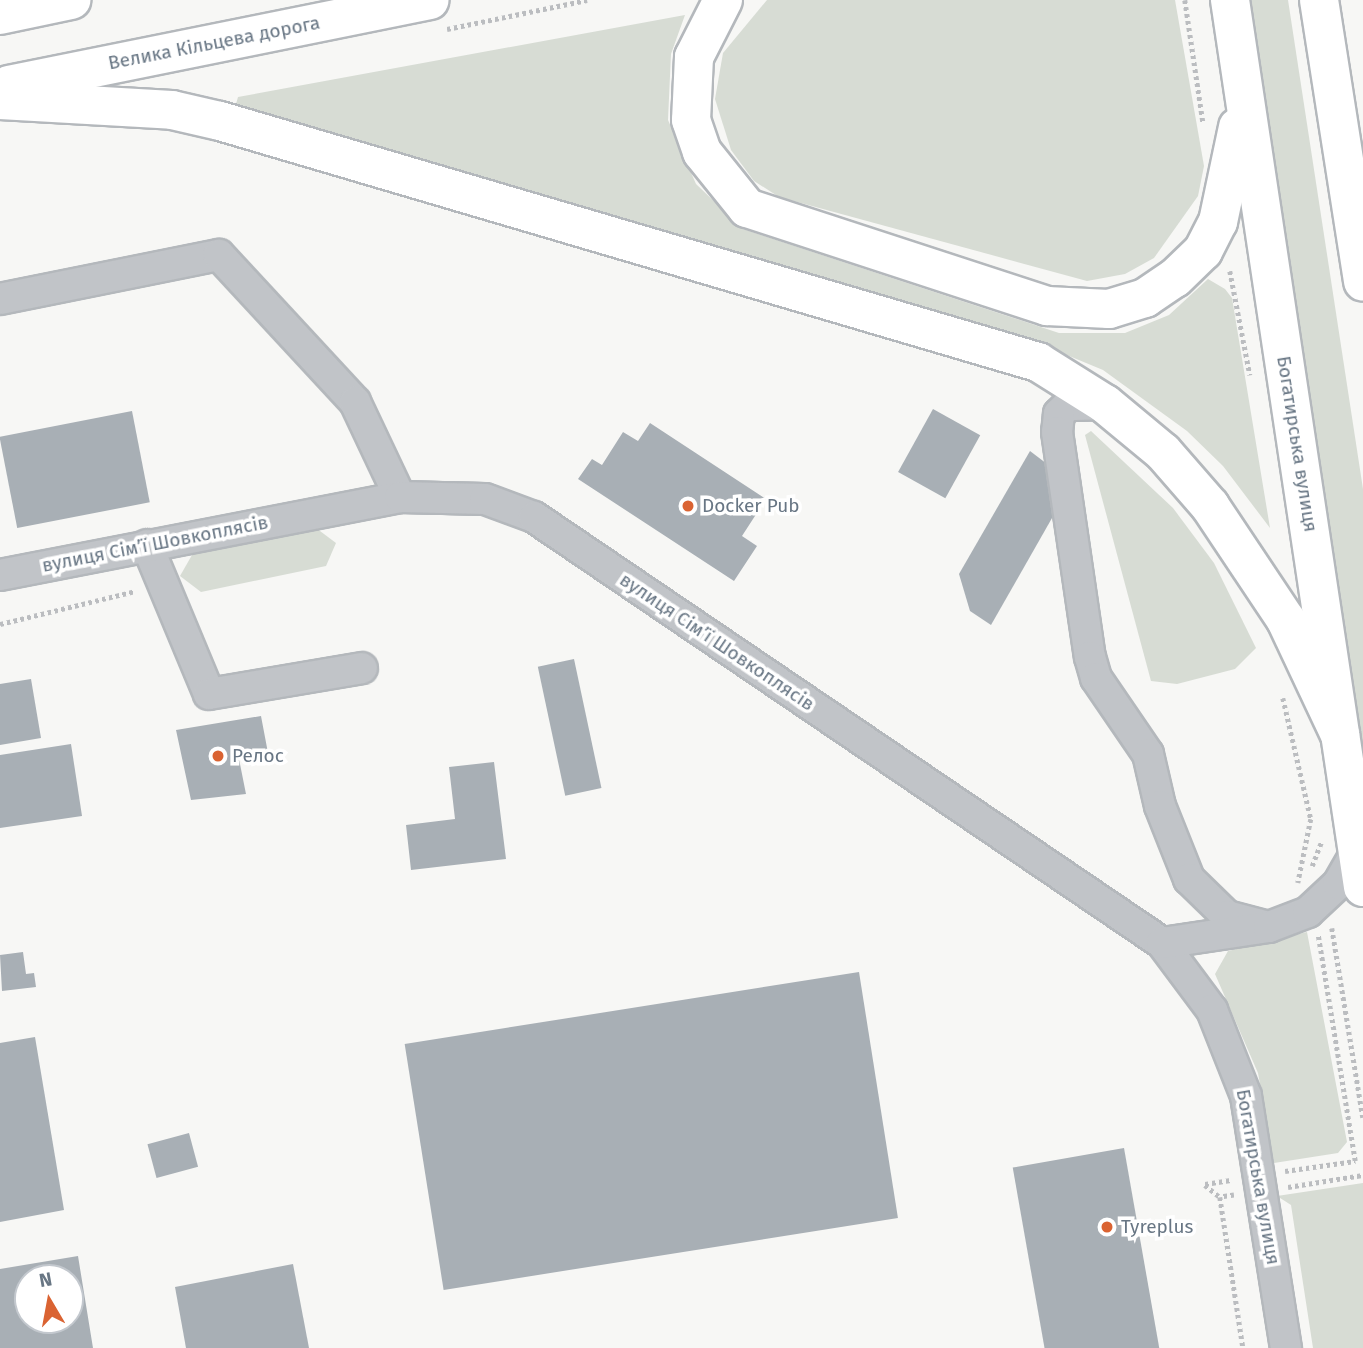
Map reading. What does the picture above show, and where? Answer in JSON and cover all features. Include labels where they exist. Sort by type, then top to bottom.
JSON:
[{"type":"main road","points":[[0,15],[71,0]]},
{"type":"main road","name":"Велика Кільцева дорога","points":[[0,87],[429,0]]},
{"type":"main road","points":[[723,0],[694,57],[691,120],[702,152],[747,208],[794,228],[1080,312],[1145,299],[1203,251],[1226,200],[1243,87]]},
{"type":"main road","name":"Богатирська вулиця","points":[[1230,0],[1360,869]]},
{"type":"main road","points":[[1321,12],[1363,117]]},
{"type":"main road","points":[[1321,12],[1363,282]]},
{"type":"main road","points":[[0,100],[172,110],[220,121],[1038,362],[1105,404],[1163,452],[1250,560],[1340,735]]},
{"type":"street","points":[[0,299],[219,256],[355,402],[400,497]]},
{"type":"street","points":[[1105,404],[1068,405],[1059,414],[1057,432],[1090,657],[1096,678],[1148,754],[1160,806],[1189,879],[1227,916],[1269,927]]},
{"type":"street","name":"вулиця Сімʼї Шовкоплясів","points":[[0,575],[400,497],[485,499],[534,517],[1162,943]]},
{"type":"street","points":[[147,545],[209,694],[362,668]]},
{"type":"street","points":[[1162,943],[1269,927],[1320,903],[1360,869]]},
{"type":"street","name":"Богатирська вулиця","points":[[1162,943],[1212,1010],[1247,1096],[1286,1348]]},
{"type":"path","points":[[0,624],[164,583]]},
{"type":"path","points":[[1323,833],[1309,878],[1332,923],[1363,1117]]},
{"type":"path","points":[[1205,1184],[1220,1197]]},
{"type":"shaded area","points":[[767,0],[1175,0],[1204,166],[1198,196],[1154,258],[1125,274],[1087,281],[779,197],[754,181],[731,150],[715,99],[723,53]]},
{"type":"shaded area","points":[[1242,0],[1288,0],[1363,489],[1363,767]]},
{"type":"shaded area","points":[[685,15],[671,54],[668,120],[696,184],[743,229],[1059,333],[1125,333],[1169,315],[1208,279],[1225,289],[1232,298],[1270,528],[1223,466],[1187,431],[1103,370],[1045,346],[236,104],[238,97]]},
{"type":"shaded area","points":[[1091,431],[1173,508],[1214,563],[1256,648],[1235,669],[1177,684],[1151,681],[1085,435]]},
{"type":"shaded area","points":[[316,528],[336,543],[326,566],[201,592],[180,576],[192,555]]},
{"type":"shaded area","points":[[1307,932],[1347,1142],[1338,1153],[1274,1163],[1258,1073],[1215,974],[1228,951]]},
{"type":"shaded area","points":[[1363,1183],[1363,1348],[1313,1348],[1291,1205],[1277,1196]]},
{"type":"building","points":[[933,409],[980,435],[945,498],[898,472]]},
{"type":"building","points":[[132,411],[150,502],[17,528],[0,437]]},
{"type":"building","points":[[650,423],[766,499],[742,536],[757,546],[734,581],[578,479],[592,459],[602,465],[623,432],[638,441]]},
{"type":"building","points":[[1030,451],[1051,467],[1060,504],[991,625],[970,611],[959,574]]},
{"type":"building","points":[[574,659],[601,788],[565,796],[538,667]]},
{"type":"building","points":[[31,679],[41,738],[0,745],[0,684]]},
{"type":"building","name":"Релос","points":[[261,716],[268,753],[239,759],[246,794],[191,800],[176,730]]},
{"type":"building","points":[[71,744],[82,816],[0,828],[0,755]]},
{"type":"building","points":[[494,762],[506,859],[411,870],[406,825],[455,819],[449,767]]},
{"type":"building","points":[[23,952],[26,974],[34,973],[36,987],[2,991],[0,955]]},
{"type":"building","points":[[859,972],[898,1218],[444,1290],[405,1044]]},
{"type":"building","points":[[35,1037],[64,1210],[0,1222],[0,1043]]},
{"type":"building","points":[[189,1133],[198,1167],[157,1178],[147,1144]]},
{"type":"building","points":[[1124,1148],[1159,1348],[1045,1348],[1013,1168]]},
{"type":"building","points":[[78,1256],[79,1264],[30,1264]]},
{"type":"building","points":[[293,1264],[309,1348],[186,1348],[175,1287]]},
{"type":"building","points":[[14,1267],[14,1334],[84,1334],[84,1293],[93,1348],[0,1348],[0,1269]]},
{"type":"place","name":"Docker Pub","points":[[688,506]]},
{"type":"place","name":"Релос","points":[[218,756]]},
{"type":"place","name":"Tyreplus","points":[[1107,1227]]}]
